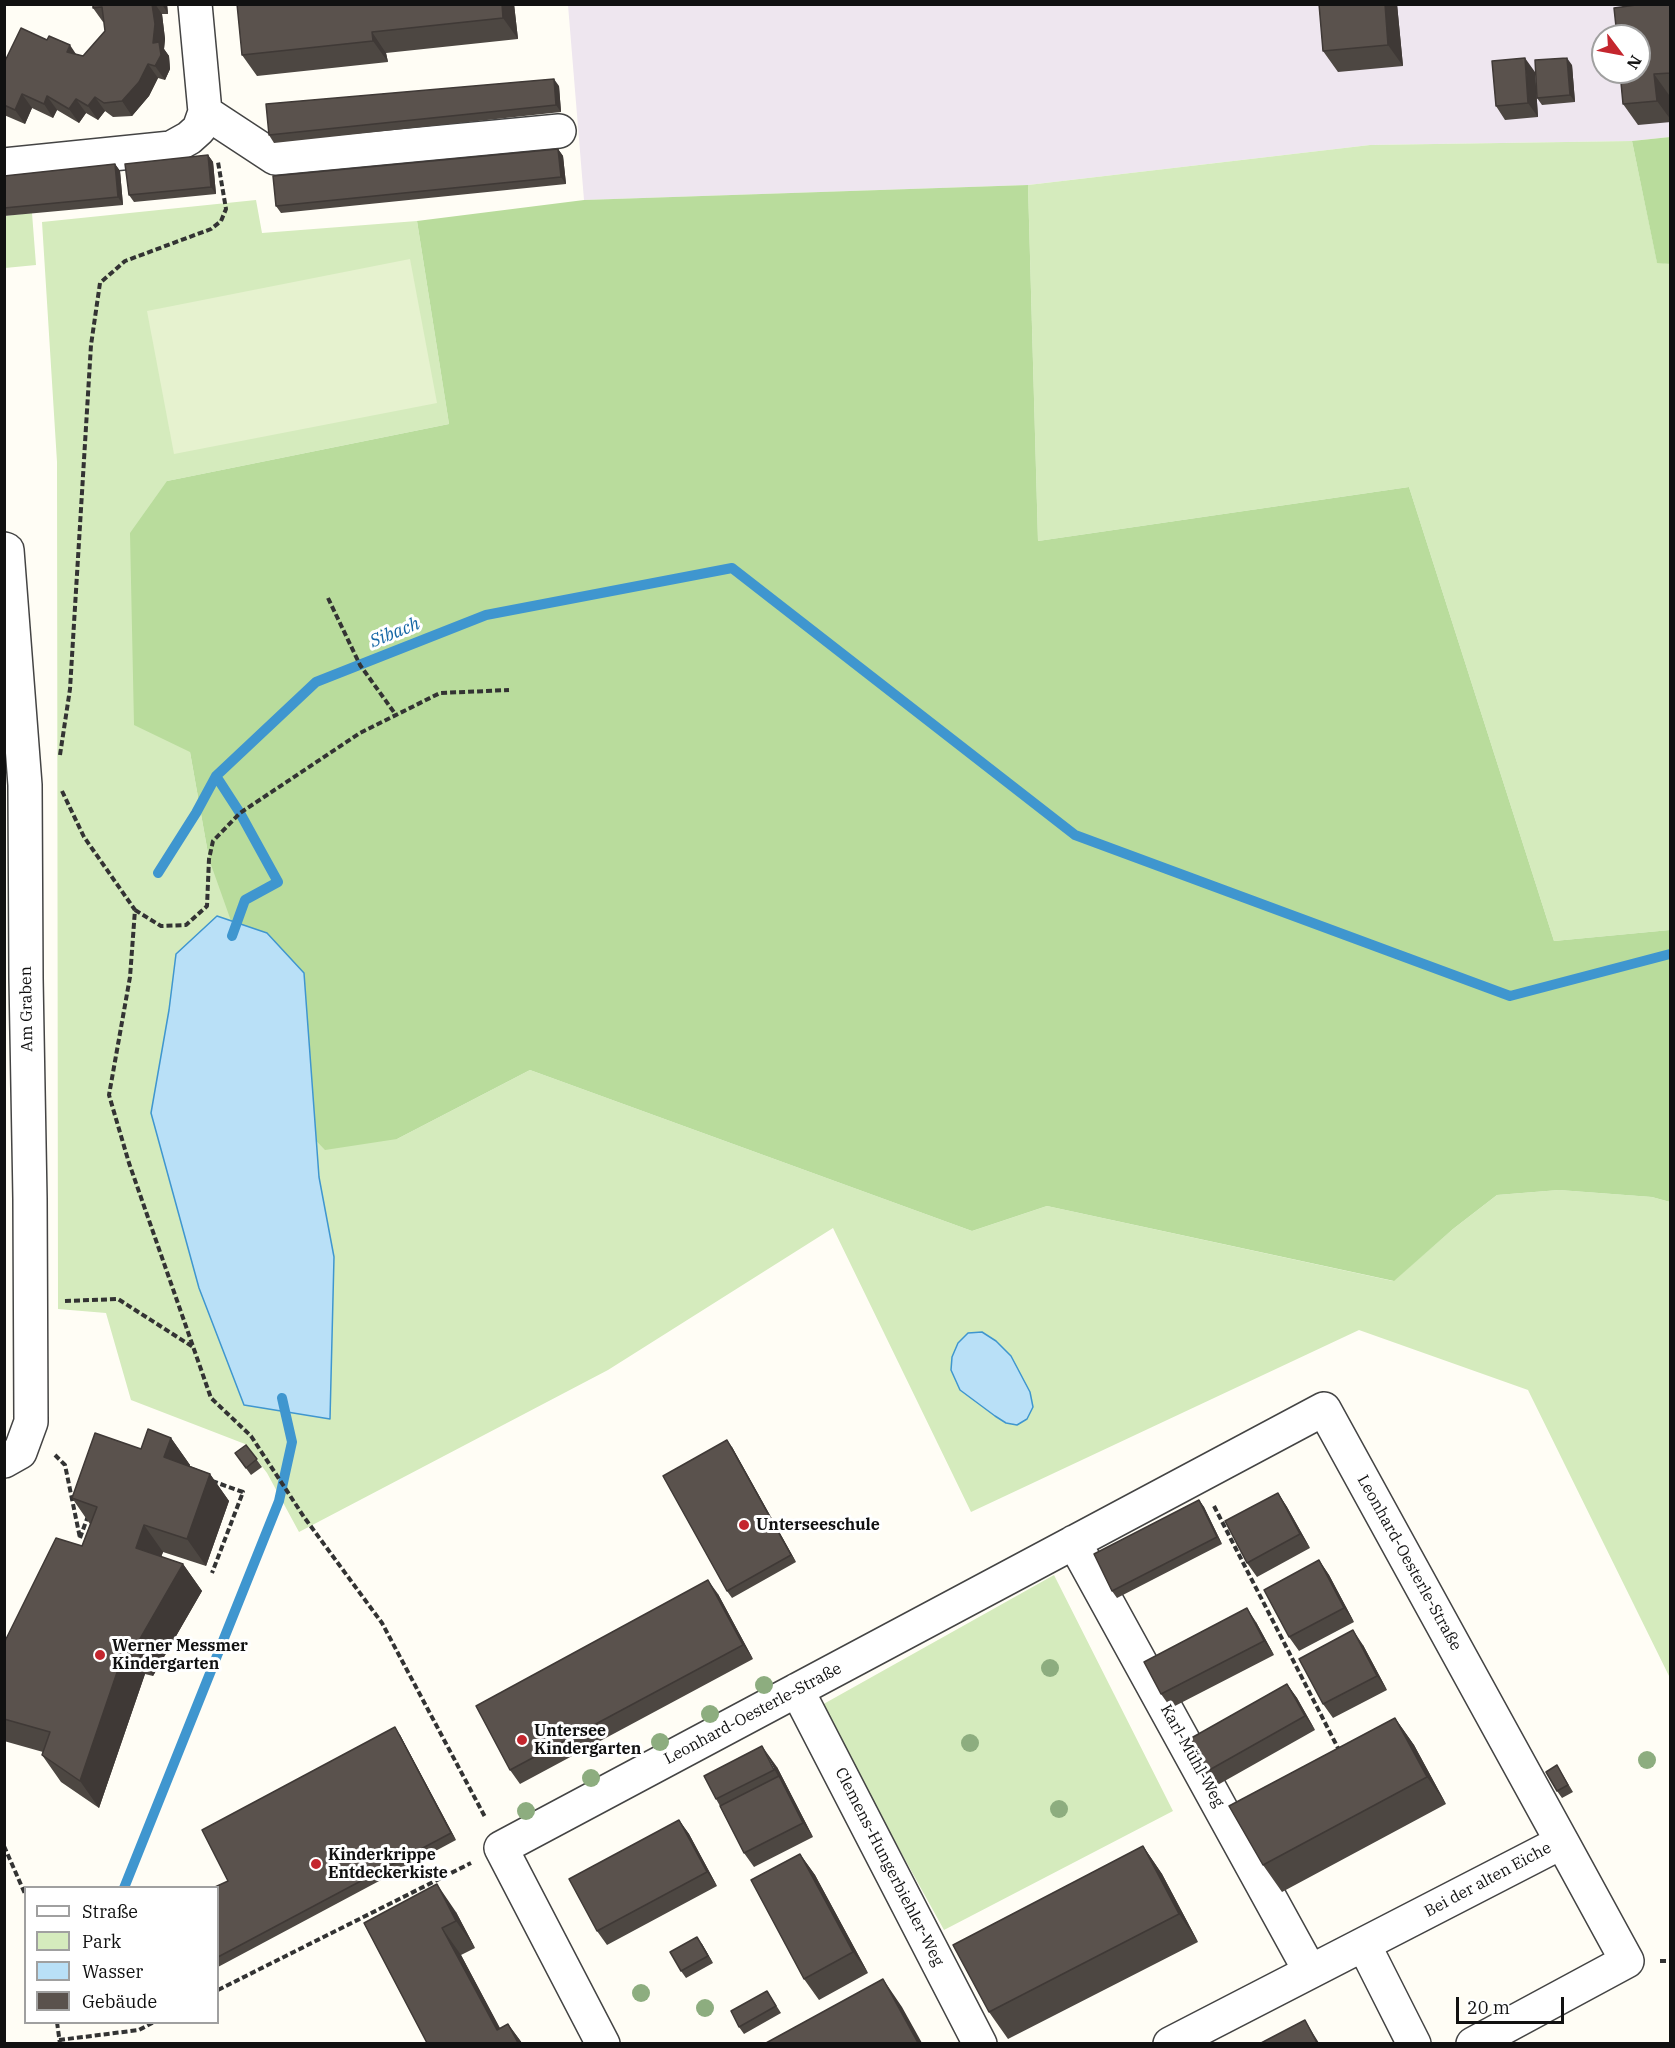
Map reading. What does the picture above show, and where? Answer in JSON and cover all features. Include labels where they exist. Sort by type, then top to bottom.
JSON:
[{"type":"street","points":[[4,165],[171,148],[189,138],[199,129],[205,112],[195,4]]},
{"type":"street","points":[[205,112],[275,158],[559,131]]},
{"type":"street","name":"Am Graben","points":[[4,549],[7,550],[25,785],[31,1422],[20,1452],[4,1461]]},
{"type":"street","name":"Leonhard-Oesterle-Straße","points":[[501,1848],[1324,1409],[1562,1842]]},
{"type":"street","name":"Karl-Mühl-Weg","points":[[1074,1542],[1310,1971]]},
{"type":"street","name":"Clemens-Hungerbiehler-Weg","points":[[797,1690],[980,2043]]},
{"type":"street","name":"Bei der alten Eiche","points":[[1170,2043],[1562,1842],[1627,1961],[1473,2043]]},
{"type":"street","points":[[501,1848],[603,2043]]},
{"type":"street","points":[[1364,1945],[1414,2043]]},
{"type":"path","points":[[60,757],[70,689],[91,345],[100,283],[125,261],[211,229],[221,221],[226,209],[225,195]]},
{"type":"path","points":[[328,598],[360,665],[396,715]]},
{"type":"path","points":[[61,789],[84,837],[135,910],[161,926],[186,925],[207,906],[209,859],[213,841],[240,813],[360,733],[440,693],[509,690]]},
{"type":"path","points":[[135,910],[130,977],[109,1095],[129,1163],[211,1398],[251,1436],[304,1517],[382,1623],[501,1848],[219,1989]]},
{"type":"path","points":[[30,1302],[118,1299],[194,1347]]},
{"type":"path","points":[[57,1455],[64,1466],[81,1538],[88,1516]]},
{"type":"path","points":[[1199,1476],[1339,1750]]},
{"type":"path","points":[[209,1480],[243,1492],[212,1573]]},
{"type":"path","points":[[4,1846],[24,1891]]},
{"type":"path","points":[[57,2024],[59,2042],[138,2030],[150,2024]]},
{"type":"shaded area","points":[[568,5],[1670,5],[1670,137],[1632,141],[1370,145],[1028,185],[584,200]]},
{"type":"green space","points":[[1670,137],[1670,264],[1657,263],[1632,141]]},
{"type":"green space","points":[[1632,141],[1657,262],[1670,264],[1670,930],[1554,941],[1409,487],[1038,541],[1028,185],[1370,145]]},
{"type":"green space","points":[[1028,185],[1038,541],[1409,487],[1554,941],[1670,930],[1670,1202],[1652,1197],[1559,1190],[1497,1195],[1453,1229],[1394,1281],[1047,1206],[972,1231],[530,1070],[397,1139],[325,1150],[305,1129],[209,859],[190,752],[134,725],[130,533],[167,481],[449,424],[417,221],[584,200]]},
{"type":"green space","points":[[256,200],[262,233],[417,221],[449,424],[167,481],[190,752],[209,859],[397,1139],[530,1070],[972,1231],[1047,1206],[1393,1281],[1453,1229],[1497,1195],[1559,1190],[1652,1197],[1670,1202],[1670,1678],[1528,1390],[1359,1330],[971,1512],[833,1228],[608,1370],[299,1532],[267,1473],[245,1444],[131,1400],[106,1313],[58,1309],[57,462],[42,222]]},
{"type":"green space","points":[[32,213],[36,265],[5,268],[4,216]]},
{"type":"green space","points":[[410,259],[437,403],[174,454],[147,311]]},
{"type":"green space","points":[[1054,1575],[1173,1811],[944,1930],[820,1706]]},
{"type":"water","points":[[217,916],[267,933],[304,973],[319,1177],[334,1257],[330,1419],[244,1405],[199,1288],[151,1113],[176,954]]},
{"type":"water","points":[[982,1332],[996,1341],[1011,1356],[1030,1392],[1033,1407],[1027,1419],[1017,1425],[1006,1423],[960,1390],[951,1370],[952,1357],[958,1343],[968,1333]]},
{"type":"building","points":[[93,4],[152,4],[155,24],[153,43],[159,42],[161,55],[155,66],[148,64],[139,82],[122,101],[104,103],[95,97],[88,106],[76,99],[69,109],[47,96],[44,104],[22,94],[15,110],[4,105],[4,63],[21,28],[47,40],[49,36],[70,45],[67,52],[83,56],[105,31],[102,7],[93,8]]},
{"type":"building","points":[[237,4],[502,4],[503,18],[372,32],[373,41],[242,55]]},
{"type":"building","points":[[1319,4],[1385,4],[1388,45],[1323,51]]},
{"type":"building","points":[[1643,4],[1671,4],[1671,73],[1654,74],[1657,101],[1623,104],[1621,84],[1651,84],[1651,24],[1616,24],[1614,8]]},
{"type":"building","points":[[1525,58],[1528,103],[1496,106],[1492,61]]},
{"type":"building","points":[[1567,58],[1570,95],[1537,98],[1535,60]]},
{"type":"building","points":[[554,79],[556,105],[269,135],[266,104]]},
{"type":"building","points":[[558,149],[561,177],[276,206],[273,176]]},
{"type":"building","points":[[208,155],[211,187],[129,195],[125,164]]},
{"type":"building","points":[[115,164],[118,197],[4,208],[4,176]]},
{"type":"building","points":[[148,1429],[171,1438],[164,1457],[210,1474],[187,1539],[144,1525],[136,1548],[183,1564],[134,1649],[126,1646],[80,1781],[42,1755],[50,1732],[4,1719],[4,1643],[56,1538],[82,1546],[97,1507],[72,1498],[95,1433],[141,1449]]},
{"type":"building","points":[[727,1440],[791,1555],[727,1591],[663,1476]]},
{"type":"building","points":[[246,1445],[257,1459],[246,1468],[235,1453]]},
{"type":"building","points":[[1278,1493],[1300,1534],[1247,1563],[1225,1521]]},
{"type":"building","points":[[1199,1500],[1217,1537],[1112,1591],[1094,1554]]},
{"type":"building","points":[[1319,1560],[1344,1608],[1289,1637],[1264,1590]]},
{"type":"building","points":[[708,1580],[743,1645],[510,1770],[476,1706]]},
{"type":"building","points":[[1247,1608],[1264,1641],[1161,1694],[1144,1662]]},
{"type":"building","points":[[1353,1630],[1377,1676],[1323,1704],[1299,1659]]},
{"type":"building","points":[[1287,1684],[1305,1716],[1204,1773],[1186,1741]]},
{"type":"building","points":[[1395,1718],[1427,1777],[1263,1865],[1229,1806]]},
{"type":"building","name":"Kinderkrippe Entdeckerkiste","points":[[395,1727],[451,1833],[219,1956],[219,1886],[217,1886],[228,1881],[202,1830]]},
{"type":"building","points":[[762,1746],[774,1770],[716,1799],[704,1776]]},
{"type":"building","points":[[1557,1765],[1568,1785],[1557,1791],[1546,1772]]},
{"type":"building","points":[[779,1776],[803,1823],[744,1853],[720,1806]]},
{"type":"building","points":[[679,1820],[707,1872],[597,1931],[569,1879]]},
{"type":"building","points":[[1143,1846],[1179,1914],[989,2012],[953,1945]]},
{"type":"building","points":[[800,1854],[853,1952],[804,1979],[751,1880]]},
{"type":"building","points":[[437,1884],[456,1921],[442,1928],[497,2030],[508,2024],[518,2043],[427,2043],[364,1923]]},
{"type":"building","points":[[697,1937],[708,1956],[681,1971],[670,1952]]},
{"type":"building","points":[[883,1979],[918,2043],[766,2043]]},
{"type":"building","points":[[767,1991],[776,2006],[739,2027],[731,2011]]},
{"type":"building","points":[[1305,2020],[1317,2043],[1261,2043]]},
{"type":"waterway","name":"Sibach","points":[[158,873],[196,813],[216,776],[316,682],[486,615],[732,568],[1075,835],[1510,996],[1670,954]]},
{"type":"waterway","points":[[216,776],[240,813],[278,882],[245,900],[232,936]]},
{"type":"waterway","points":[[125,1886],[279,1501],[292,1442],[282,1398]]},
{"type":"place","name":"Unterseeschule","points":[[744,1525]]},
{"type":"place","name":"Werner Messmer Kindergarten","points":[[100,1655]]},
{"type":"place","name":"Untersee Kindergarten","points":[[522,1740]]},
{"type":"place","name":"Kinderkrippe Entdeckerkiste","points":[[316,1864]]}]
